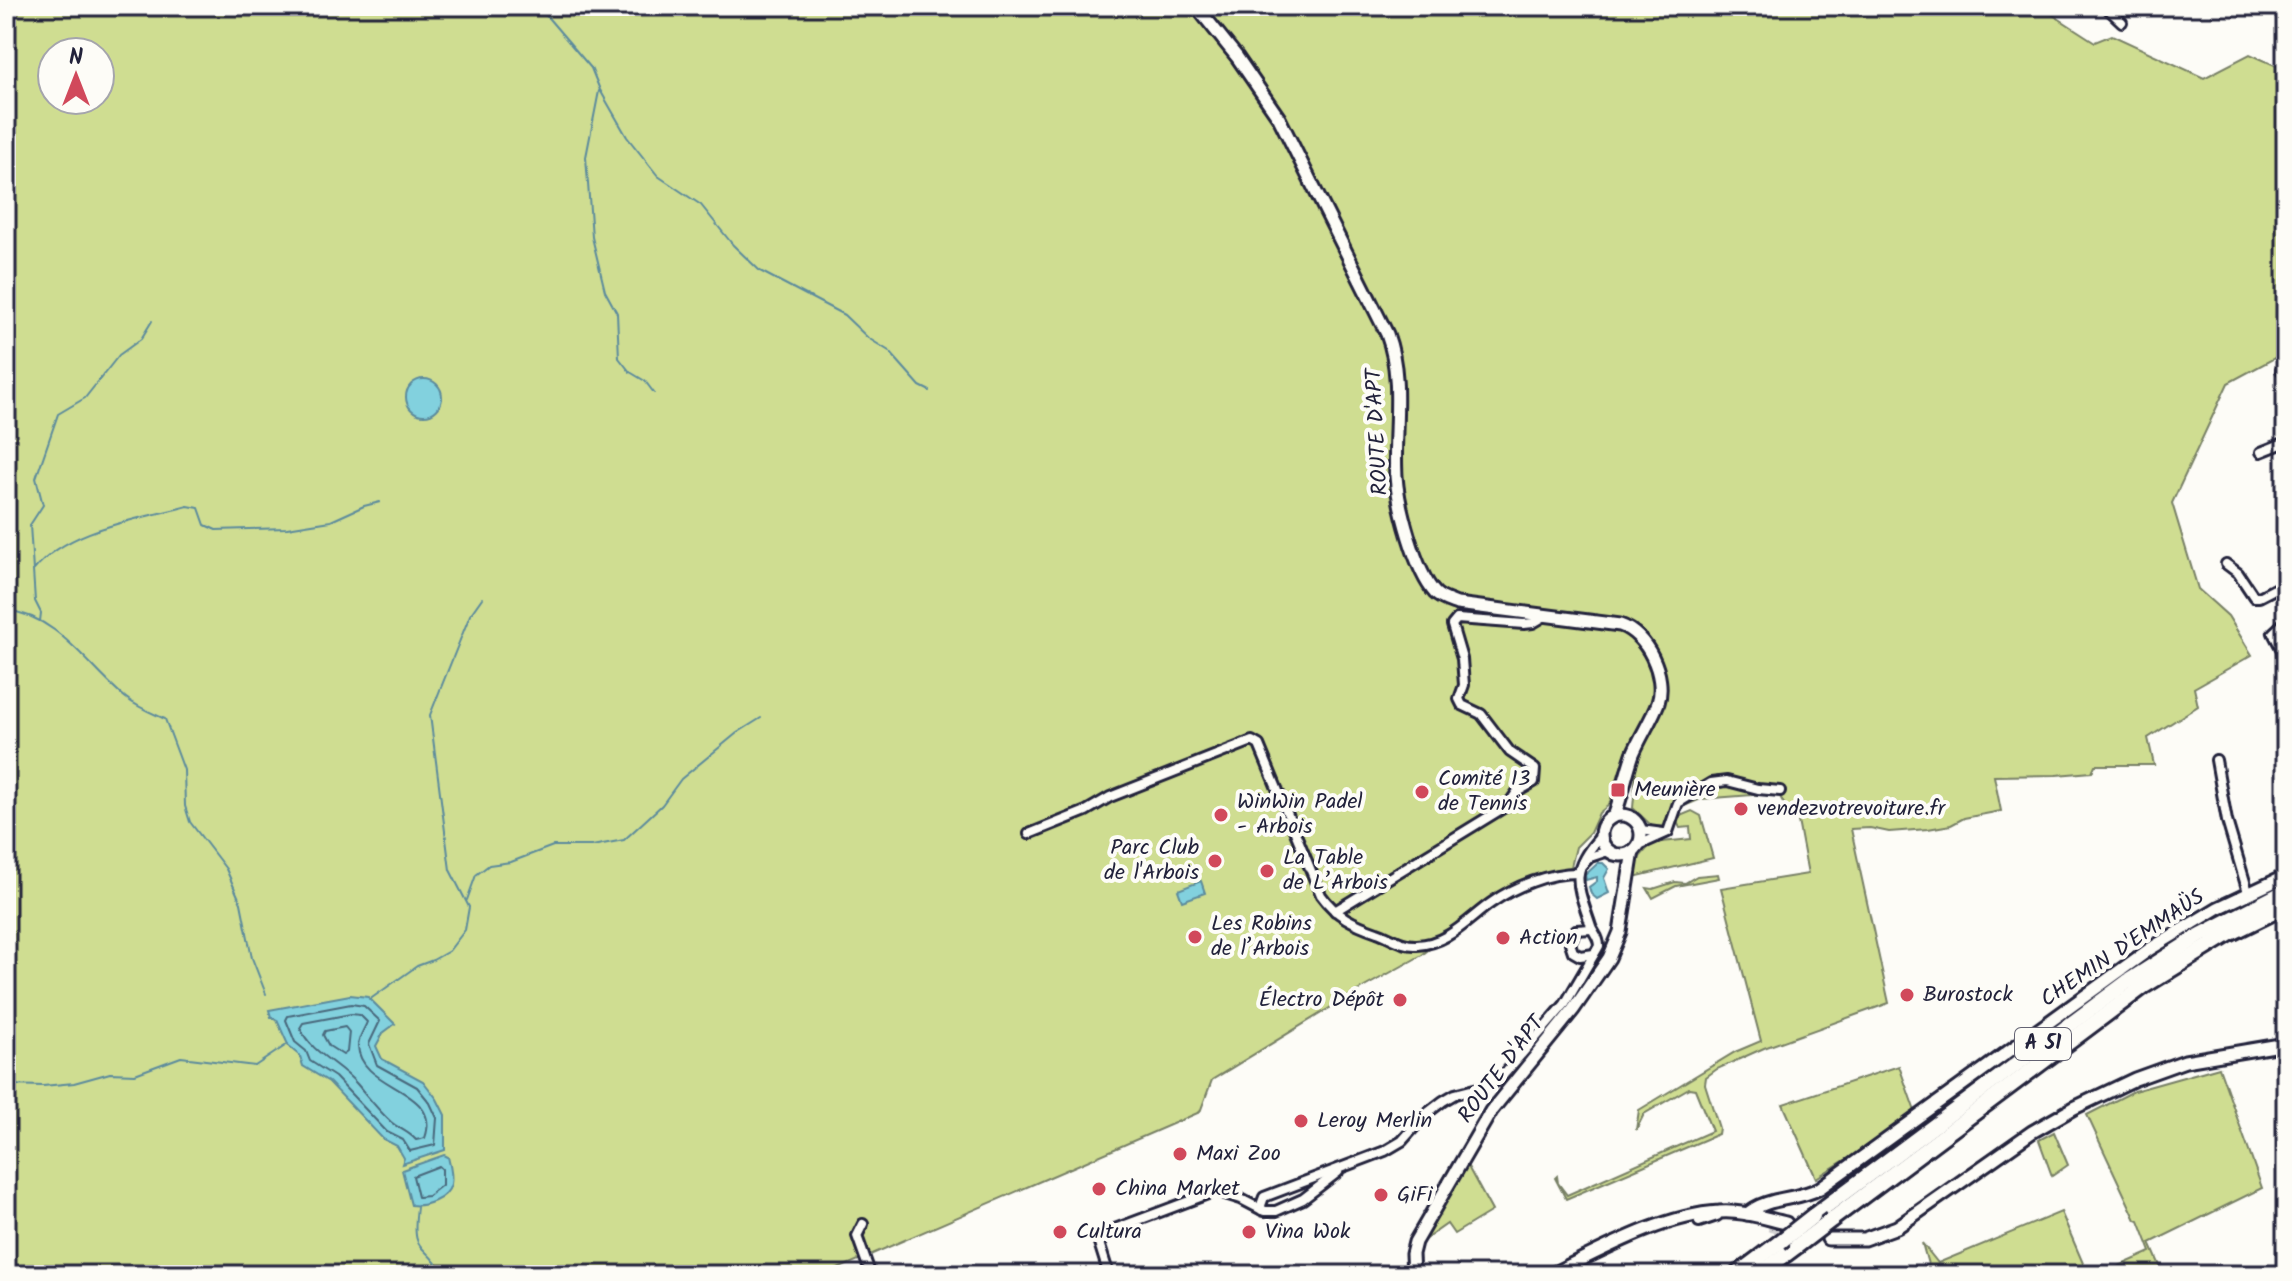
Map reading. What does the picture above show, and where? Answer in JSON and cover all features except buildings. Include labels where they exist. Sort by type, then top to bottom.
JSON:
[{"type":"highway","name":"A 51","points":[[1734,1275],[2127,982],[2201,935],[2286,891]]},
{"type":"highway","name":"A 51","points":[[1758,1275],[1797,1246],[1830,1231],[2144,986],[2229,934],[2286,906]]},
{"type":"main road","name":"ROUTE D'APT","points":[[1196,6],[1237,57],[1279,118],[1387,334],[1396,365],[1396,476],[1399,500],[1418,560],[1431,587],[1445,600],[1457,604],[1627,628],[1642,640],[1649,652],[1659,683],[1659,700],[1636,747],[1615,814]]},
{"type":"main road","name":"ROUTE D'APT","points":[[1628,773],[1627,797],[1632,818]]},
{"type":"main road","points":[[1615,814],[1632,818],[1641,830],[1636,848],[1625,855],[1612,853],[1600,837],[1605,821],[1615,814]]},
{"type":"main road","name":"ROUTE D'APT","points":[[1413,1275],[1415,1242],[1491,1111],[1573,1010],[1609,958],[1620,932],[1625,892],[1636,848]]},
{"type":"main road","name":"ROUTE D'APT","points":[[1612,853],[1625,892]]},
{"type":"main road","name":"CHEMIN D'EMMAÜS","points":[[1789,1198],[1820,1188],[2150,949],[2248,892],[2286,876]]},
{"type":"main road","points":[[1830,1231],[1855,1235],[1896,1222],[1944,1194],[2032,1132],[2135,1079],[2185,1061],[2286,1044]]},
{"type":"main road","points":[[1747,1214],[1760,1205],[1789,1198]]},
{"type":"main road","points":[[1766,1222],[1769,1209],[1789,1198]]},
{"type":"main road","points":[[1550,1275],[1597,1252],[1685,1218],[1718,1212],[1747,1214],[1766,1222]]},
{"type":"main road","points":[[1597,1252],[1699,1222],[1737,1220],[1786,1223]]},
{"type":"street","points":[[2105,6],[2122,22]]},
{"type":"street","points":[[2261,452],[2286,442]]},
{"type":"street","points":[[2226,564],[2238,573],[2254,597],[2286,583]]},
{"type":"street","points":[[1335,911],[1508,805],[1517,792],[1534,782],[1535,769],[1510,752],[1481,714],[1462,705],[1459,699],[1464,685],[1462,659],[1452,625],[1457,619],[1524,624],[1533,623],[1546,615]]},
{"type":"street","points":[[2286,621],[2273,633],[2284,650],[2286,678]]},
{"type":"street","points":[[1029,834],[1086,811],[1110,797],[1252,741],[1259,745],[1321,895],[1335,911],[1357,926],[1405,944],[1420,946],[1451,934],[1507,893],[1554,875],[1578,871],[1590,857],[1612,853]]},
{"type":"street","points":[[2216,760],[2227,821],[2248,892]]},
{"type":"street","points":[[1636,848],[1668,832],[1678,803],[1711,783],[1727,781],[1780,791]]},
{"type":"street","points":[[1641,830],[1668,832]]},
{"type":"street","points":[[1241,1199],[1264,1197],[1394,1147],[1426,1114],[1452,1095],[1486,1086],[1501,1078],[1565,1004],[1594,954],[1599,941],[1586,928],[1586,909],[1578,871],[1582,858],[1600,837]]},
{"type":"street","points":[[1582,976],[1582,964],[1571,947],[1571,938],[1586,928]]},
{"type":"street","points":[[1576,954],[1585,957],[1594,954]]},
{"type":"street","points":[[1109,1275],[1099,1243],[1104,1233],[1213,1192],[1241,1199],[1262,1210],[1276,1211],[1305,1197],[1345,1167]]},
{"type":"street","points":[[1296,1185],[1304,1189],[1305,1197]]},
{"type":"street","points":[[1262,1210],[1264,1197]]},
{"type":"street","points":[[863,1224],[857,1236],[871,1275]]},
{"type":"green space","points":[[6,6],[2039,6],[2095,42],[2112,35],[2204,78],[2250,54],[2286,70],[2286,352],[2228,383],[2172,503],[2198,589],[2228,616],[2252,655],[2194,688],[2198,706],[2148,738],[2154,765],[2095,765],[2092,772],[1994,776],[2001,811],[1928,829],[1889,832],[1870,828],[1851,829],[1889,1003],[1764,1048],[1717,1069],[1706,1077],[1705,1084],[1719,1128],[1718,1134],[1566,1199],[1555,1178],[1557,1176],[1567,1195],[1712,1131],[1695,1089],[1689,1088],[1644,1114],[1636,1130],[1639,1110],[1735,1052],[1761,1041],[1721,888],[1808,874],[1798,821],[1789,813],[1778,793],[1701,799],[1672,811],[1666,826],[1653,827],[1633,808],[1636,773],[1620,770],[1609,805],[1599,813],[1590,833],[1576,847],[1571,867],[1531,878],[1472,915],[1422,955],[1212,1080],[1200,1112],[824,1275],[6,1275]]},
{"type":"green space","points":[[1692,811],[1701,816],[1713,858],[1634,877],[1638,859],[1652,843],[1691,839],[1690,827],[1680,828],[1677,822],[1680,816]]},
{"type":"green space","points":[[1718,874],[1719,878],[1676,886],[1653,898],[1647,888],[1685,883],[1697,876]]},
{"type":"green space","points":[[1899,1066],[1917,1117],[1857,1159],[1845,1160],[1816,1178],[1783,1104]]},
{"type":"green space","points":[[2219,1067],[2262,1188],[2150,1243],[2164,1275],[2099,1275],[2151,1252],[2087,1115],[2134,1091]]},
{"type":"green space","points":[[2054,1132],[2068,1165],[2052,1176],[2039,1140]]},
{"type":"green space","points":[[1467,1165],[1492,1211],[1454,1234],[1447,1224],[1420,1243]]},
{"type":"green space","points":[[2061,1212],[2088,1275],[1931,1275],[1922,1243],[1938,1263]]},
{"type":"water","points":[[424,379],[436,385],[442,397],[436,409],[424,415],[412,409],[406,397],[412,385]]},
{"type":"water","points":[[1598,863],[1609,869],[1604,878],[1609,893],[1597,899],[1589,887],[1597,881],[1597,877],[1586,880],[1585,875]]},
{"type":"water","points":[[1201,881],[1205,893],[1182,901],[1178,890]]},
{"type":"water","points":[[350,995],[368,997],[395,1024],[383,1033],[376,1046],[382,1059],[423,1081],[437,1099],[445,1115],[445,1150],[402,1164],[404,1158],[397,1146],[383,1139],[329,1082],[303,1066],[300,1056],[289,1047],[269,1010]]},
{"type":"water","points":[[444,1155],[448,1157],[451,1170],[449,1190],[434,1201],[411,1205],[402,1170]]},
{"type":"waterway","points":[[538,6],[591,68],[627,137],[658,176],[701,205],[733,245],[760,271],[844,315],[868,338],[889,351],[920,386],[930,391]]},
{"type":"waterway","points":[[599,91],[586,157],[592,237],[605,291],[617,313],[619,358],[654,393]]},
{"type":"waterway","points":[[40,621],[41,613],[35,601],[30,525],[43,505],[36,478],[58,414],[85,398],[119,355],[141,339],[152,321]]},
{"type":"waterway","points":[[34,570],[66,544],[84,535],[188,506],[199,508],[205,525],[216,530],[287,528],[331,521],[380,502]]},
{"type":"waterway","points":[[369,1000],[417,966],[449,951],[465,930],[469,907],[450,870],[430,715],[470,615],[482,598]]},
{"type":"waterway","points":[[6,610],[25,614],[57,632],[126,698],[165,719],[184,770],[185,806],[190,822],[226,869],[241,903],[252,958],[266,994]]},
{"type":"waterway","points":[[467,900],[476,875],[489,865],[511,862],[553,846],[592,846],[624,840],[662,805],[681,779],[737,733],[761,718]]},
{"type":"waterway","points":[[6,1085],[43,1086],[74,1083],[110,1073],[135,1074],[181,1057],[255,1066],[288,1044]]},
{"type":"waterway","points":[[417,1207],[417,1241],[444,1275]]},
{"type":"tunnel","points":[[1769,1226],[1799,1233]]},
{"type":"place","name":"Meunière","points":[[1618,790]]},
{"type":"place","name":"Comité 13 de Tennis","points":[[1422,792]]},
{"type":"place","name":"vendezvotrevoiture.fr","points":[[1741,809]]},
{"type":"place","name":"WinWin Padel - Arbois","points":[[1221,815]]},
{"type":"place","name":"Parc Club de l'Arbois","points":[[1215,861]]},
{"type":"place","name":"La Table de L’Arbois","points":[[1267,871]]},
{"type":"place","name":"Les Robins de l’Arbois","points":[[1195,937]]},
{"type":"place","name":"Action","points":[[1503,938]]},
{"type":"place","name":"Burostock","points":[[1907,995]]},
{"type":"place","name":"Électro Dépôt","points":[[1400,1000]]},
{"type":"place","name":"Leroy Merlin","points":[[1301,1121]]},
{"type":"place","name":"Maxi Zoo","points":[[1180,1154]]},
{"type":"place","name":"China Market","points":[[1099,1189]]},
{"type":"place","name":"GiFi","points":[[1381,1195]]},
{"type":"place","name":"Cultura","points":[[1060,1232]]},
{"type":"place","name":"Vina Wok","points":[[1249,1232]]}]
